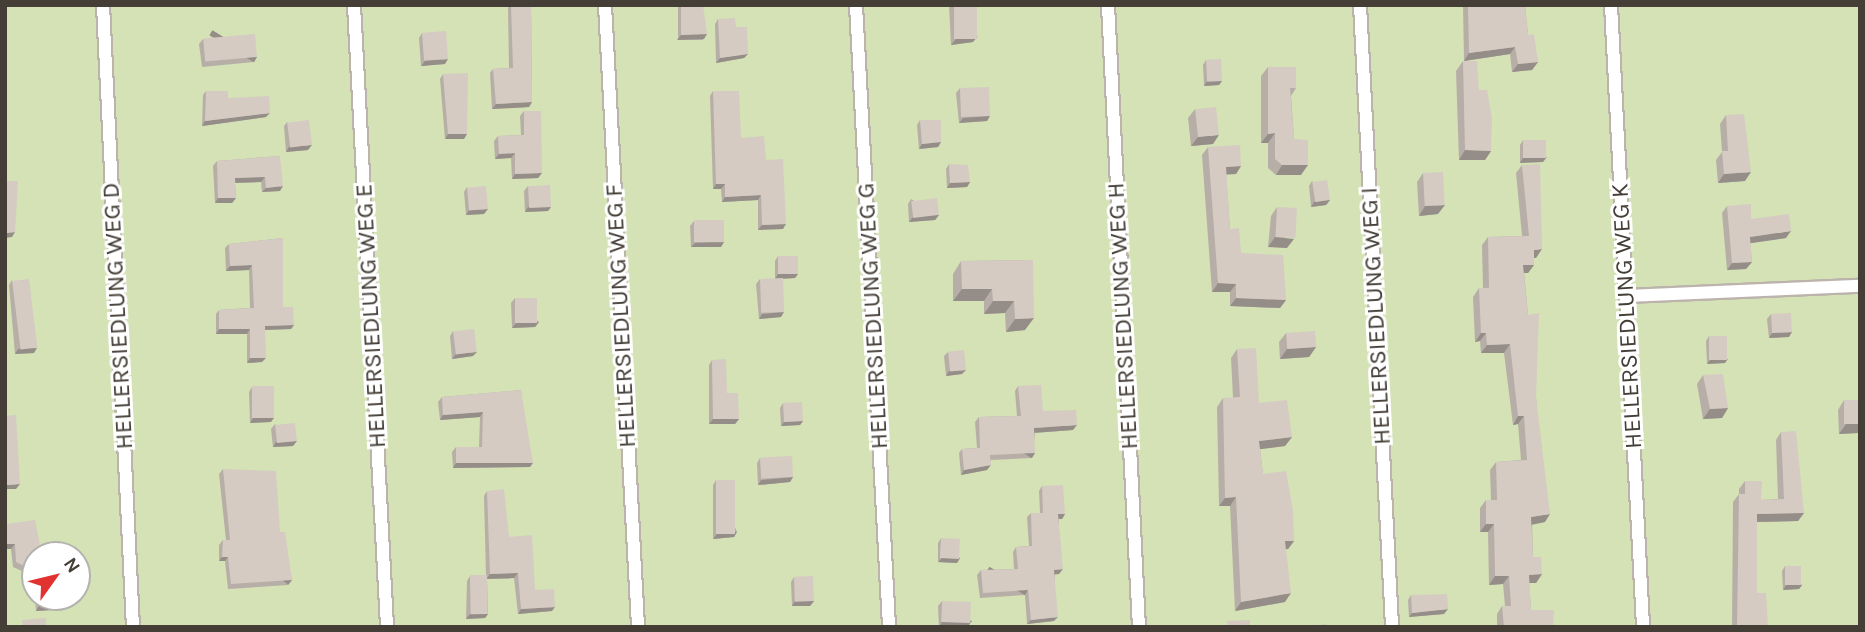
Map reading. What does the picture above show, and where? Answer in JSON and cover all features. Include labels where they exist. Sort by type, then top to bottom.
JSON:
[{"type":"lane","name":"HELLERSIEDLUNG WEG D","points":[[103,5],[133,627]]},
{"type":"lane","name":"HELLERSIEDLUNG WEG E","points":[[354,5],[387,627]]},
{"type":"lane","name":"HELLERSIEDLUNG WEG F","points":[[605,5],[638,627]]},
{"type":"lane","name":"HELLERSIEDLUNG WEG G","points":[[856,5],[888,627]]},
{"type":"lane","name":"HELLERSIEDLUNG WEG H","points":[[1108,5],[1139,627]]},
{"type":"lane","name":"HELLERSIEDLUNG WEG I","points":[[1360,5],[1392,627]]},
{"type":"lane","name":"HELLERSIEDLUNG WEG K","points":[[1611,5],[1643,627]]},
{"type":"lane","points":[[1627,296],[1860,286]]},
{"type":"green space","points":[[5,5],[1860,5],[1860,627],[5,627]]},
{"type":"building","points":[[511,5],[531,5],[532,102],[496,104],[493,69],[513,68]]},
{"type":"building","points":[[681,5],[703,5],[707,34],[681,35]]},
{"type":"building","points":[[954,5],[977,5],[977,39],[954,39]]},
{"type":"building","points":[[1468,5],[1525,5],[1528,35],[1534,34],[1538,62],[1518,64],[1515,47],[1469,53]]},
{"type":"building","points":[[735,18],[736,27],[747,27],[748,54],[720,58],[718,19]]},
{"type":"building","points":[[446,31],[448,59],[424,61],[422,33]]},
{"type":"building","points":[[255,34],[257,57],[205,61],[203,39]]},
{"type":"building","points":[[1221,59],[1222,81],[1207,82],[1206,60]]},
{"type":"building","points":[[1463,61],[1477,61],[1479,90],[1487,90],[1492,118],[1491,151],[1465,150]]},
{"type":"building","points":[[1268,67],[1296,67],[1296,88],[1290,88],[1294,139],[1308,140],[1308,165],[1282,165],[1275,159],[1275,133],[1268,134]]},
{"type":"building","points":[[468,73],[467,134],[448,134],[443,74]]},
{"type":"building","points":[[989,87],[990,116],[961,117],[960,88]]},
{"type":"building","points":[[206,91],[228,91],[228,98],[269,96],[270,113],[205,121]]},
{"type":"building","points":[[713,91],[739,91],[741,138],[764,136],[766,160],[783,159],[786,224],[762,225],[761,195],[725,197],[725,184],[716,184]]},
{"type":"building","points":[[1216,107],[1219,135],[1198,137],[1195,109]]},
{"type":"building","points":[[524,111],[541,111],[542,173],[515,174],[515,153],[499,154],[498,136],[524,135]]},
{"type":"building","points":[[1744,114],[1751,172],[1724,174],[1722,151],[1728,151],[1726,115]]},
{"type":"building","points":[[309,120],[312,145],[290,147],[287,123]]},
{"type":"building","points":[[920,120],[941,120],[941,142],[922,144]]},
{"type":"building","points":[[1523,140],[1546,140],[1546,158],[1523,158]]},
{"type":"building","points":[[1240,145],[1241,166],[1226,167],[1230,229],[1239,228],[1241,253],[1283,255],[1286,300],[1236,298],[1236,284],[1218,283],[1208,147]]},
{"type":"building","points":[[280,156],[283,186],[266,188],[265,177],[235,178],[236,198],[218,198],[217,161]]},
{"type":"building","points":[[949,164],[968,165],[970,182],[950,183]]},
{"type":"building","points":[[1540,164],[1542,249],[1534,250],[1534,265],[1523,265],[1528,315],[1539,313],[1536,397],[1550,514],[1531,517],[1533,557],[1541,557],[1542,574],[1529,575],[1531,610],[1554,610],[1553,627],[1504,627],[1502,606],[1511,606],[1509,576],[1495,576],[1494,524],[1486,524],[1486,500],[1497,500],[1496,462],[1527,460],[1524,416],[1518,416],[1510,344],[1487,345],[1486,333],[1481,333],[1479,288],[1489,288],[1488,237],[1529,236],[1522,165]]},
{"type":"building","points":[[1443,172],[1445,205],[1425,206],[1423,173]]},
{"type":"building","points":[[1327,180],[1330,200],[1315,202],[1312,182]]},
{"type":"building","points":[[5,181],[18,181],[15,232],[5,233]]},
{"type":"building","points":[[550,185],[551,207],[529,208],[528,186]]},
{"type":"building","points":[[486,186],[488,209],[469,211],[467,188]]},
{"type":"building","points":[[937,198],[939,215],[913,218],[911,201]]},
{"type":"building","points":[[1751,204],[1751,219],[1789,214],[1791,231],[1750,237],[1752,262],[1732,263],[1727,206]]},
{"type":"building","points":[[1277,207],[1297,208],[1295,238],[1275,237]]},
{"type":"building","points":[[694,220],[724,220],[724,242],[694,242]]},
{"type":"building","points":[[283,238],[283,307],[293,307],[294,325],[265,326],[266,358],[250,358],[250,329],[219,329],[219,310],[254,308],[252,265],[230,266],[229,244]]},
{"type":"building","points":[[778,256],[798,256],[798,274],[778,274]]},
{"type":"building","points":[[1033,260],[1034,318],[1015,319],[1014,301],[993,301],[992,289],[962,289],[961,261]]},
{"type":"building","points":[[783,278],[784,312],[761,313],[760,279]]},
{"type":"building","points":[[29,279],[37,347],[21,350],[12,281]]},
{"type":"building","points":[[515,298],[537,298],[537,323],[515,323]]},
{"type":"building","points":[[1791,313],[1792,332],[1772,333],[1771,314]]},
{"type":"building","points":[[474,329],[477,352],[456,354],[453,332]]},
{"type":"building","points":[[1315,331],[1316,347],[1287,349],[1286,333]]},
{"type":"building","points":[[1709,336],[1727,336],[1727,360],[1709,360]]},
{"type":"building","points":[[1256,348],[1259,403],[1287,400],[1292,437],[1259,441],[1263,474],[1286,471],[1293,511],[1294,541],[1285,541],[1291,593],[1241,602],[1236,497],[1225,498],[1223,398],[1240,397],[1237,349]]},
{"type":"building","points":[[964,350],[966,370],[950,372],[948,352]]},
{"type":"building","points":[[726,359],[727,393],[738,393],[739,419],[713,419],[712,360]]},
{"type":"building","points":[[1723,374],[1728,408],[1710,409],[1703,375]]},
{"type":"building","points":[[1041,385],[1043,411],[1076,410],[1077,425],[1034,428],[1035,453],[990,455],[991,465],[964,470],[962,449],[980,448],[979,417],[1021,416],[1018,386]]},
{"type":"building","points":[[252,386],[274,386],[274,418],[252,418]]},
{"type":"building","points":[[521,390],[533,463],[456,463],[456,447],[482,447],[483,412],[443,415],[442,397]]},
{"type":"building","points":[[1844,400],[1860,400],[1860,424],[1844,424]]},
{"type":"building","points":[[802,402],[803,421],[784,422],[783,403]]},
{"type":"building","points":[[16,415],[20,484],[5,485],[5,416]]},
{"type":"building","points":[[295,423],[297,441],[277,443],[275,425]]},
{"type":"building","points":[[1796,431],[1804,513],[1757,514],[1757,593],[1766,593],[1768,627],[1737,627],[1739,494],[1745,494],[1745,481],[1762,481],[1761,500],[1784,499],[1781,432]]},
{"type":"building","points":[[792,456],[793,477],[761,479],[760,458]]},
{"type":"building","points":[[223,469],[276,471],[280,532],[285,532],[292,580],[231,584],[228,557],[222,557],[223,540],[230,540]]},
{"type":"building","points":[[716,480],[735,480],[735,534],[716,534]]},
{"type":"building","points":[[1063,485],[1065,514],[1058,514],[1063,569],[1054,570],[1058,617],[1031,620],[1028,590],[983,593],[981,570],[1018,569],[1016,547],[1032,546],[1031,513],[1043,513],[1042,486]]},
{"type":"building","points":[[504,489],[509,537],[532,535],[535,590],[554,589],[555,607],[521,609],[518,573],[490,574],[487,491]]},
{"type":"building","points":[[5,503],[7,524],[35,520],[39,541],[21,541],[21,564],[16,562],[15,544],[5,544]]},
{"type":"building","points":[[941,538],[960,539],[959,559],[940,558]]},
{"type":"building","points":[[1785,566],[1801,566],[1801,585],[1785,585]]},
{"type":"building","points":[[470,575],[487,575],[488,614],[471,614]]},
{"type":"building","points":[[813,576],[814,601],[795,602],[794,577]]},
{"type":"building","points":[[1447,594],[1448,609],[1412,613],[1411,595]]},
{"type":"building","points":[[942,601],[971,602],[970,623],[941,622]]},
{"type":"building","points":[[46,618],[46,627],[23,627],[22,620]]},
{"type":"building","points":[[1250,620],[1250,627],[1228,627],[1227,621]]}]
